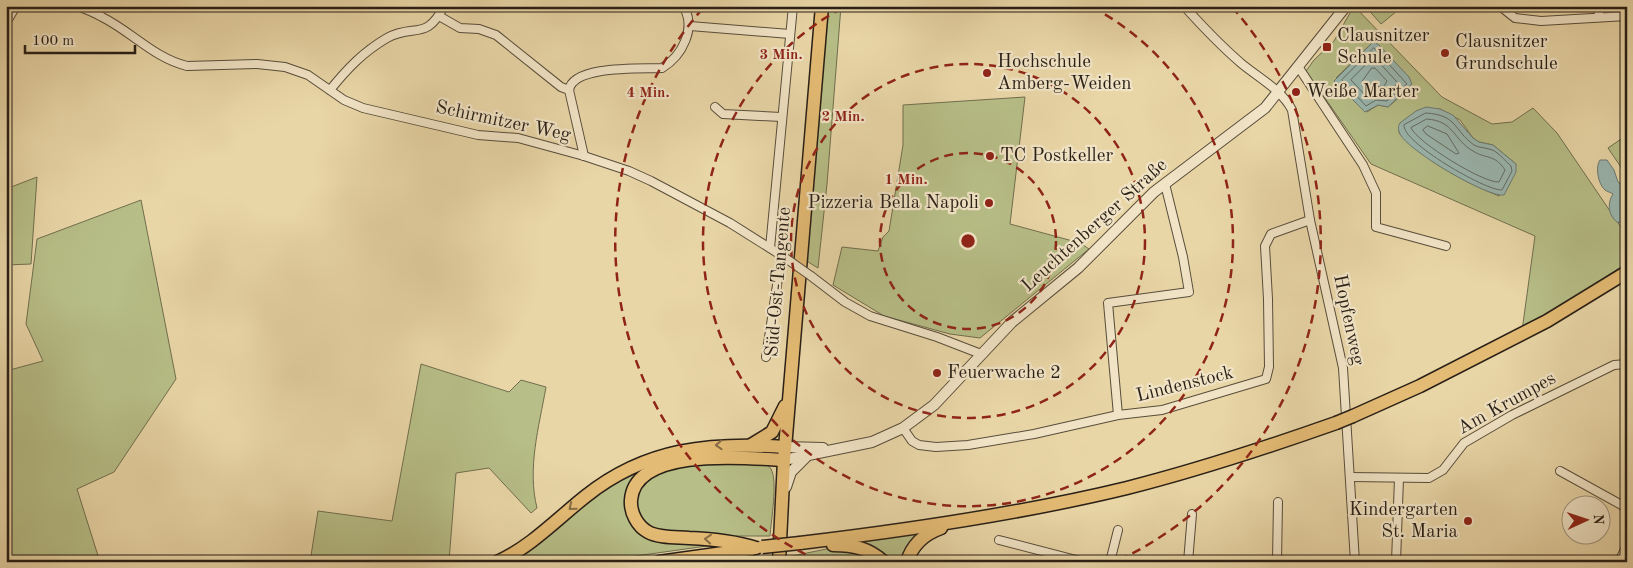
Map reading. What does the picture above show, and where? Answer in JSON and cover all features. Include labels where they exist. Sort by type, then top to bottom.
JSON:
[{"type":"main road","name":"Süd-Ost-Tangente","points":[[779,562],[789,399],[822,6]]},
{"type":"main road","points":[[659,562],[976,518],[1091,496],[1178,474],[1353,416],[1420,386],[1539,326],[1627,272]]},
{"type":"main road","points":[[751,445],[772,432],[789,399]]},
{"type":"main road","points":[[497,562],[522,548],[588,494],[633,466],[682,450],[709,446],[751,445],[785,454]]},
{"type":"main road","points":[[759,548],[737,542],[650,533],[635,519],[632,508],[633,491],[642,478],[650,472],[683,461],[713,457],[785,454]]},
{"type":"main road","points":[[907,562],[916,544],[926,534],[976,518]]},
{"type":"main road","points":[[805,542],[857,546],[867,550],[884,562]]},
{"type":"street","points":[[6,24],[16,6]]},
{"type":"street","name":"Schirmitzer Weg","points":[[77,6],[102,16],[166,59],[187,66],[257,64],[285,67],[308,75],[330,90],[363,108],[478,135],[518,138],[584,156],[629,171],[730,223],[784,257],[845,302],[870,316],[937,337],[981,354]]},
{"type":"street","points":[[330,90],[350,65],[369,49],[389,37],[428,28],[439,16],[444,6]]},
{"type":"street","points":[[584,156],[569,90],[570,84],[575,79],[588,73],[662,68],[675,58],[689,33],[690,26],[683,6]]},
{"type":"street","points":[[770,248],[793,6]]},
{"type":"street","name":"Hopfenweg","points":[[1184,6],[1241,63],[1279,93],[1288,102],[1292,110],[1310,220],[1343,368],[1355,562]]},
{"type":"street","name":"Leuchtenberger Straße","points":[[785,454],[808,456],[872,442],[903,428],[934,405],[1012,322],[1078,268],[1142,203],[1164,184],[1245,125],[1279,93],[1346,6]]},
{"type":"street","points":[[1500,6],[1515,18],[1541,21],[1627,16]]},
{"type":"street","points":[[1597,6],[1600,17]]},
{"type":"street","points":[[439,16],[460,28],[479,30],[496,35],[561,87],[569,90]]},
{"type":"street","points":[[690,26],[790,34]]},
{"type":"street","points":[[1298,68],[1363,165],[1376,193],[1376,227],[1446,246]]},
{"type":"street","points":[[715,107],[723,114],[781,117]]},
{"type":"street","points":[[1118,415],[1108,303],[1189,292],[1183,257],[1164,184]]},
{"type":"street","name":"Lindenstock","points":[[903,428],[912,441],[926,447],[968,445],[1034,434],[1118,415],[1162,410],[1266,379],[1269,367],[1265,246],[1271,234],[1310,220]]},
{"type":"street","points":[[766,357],[779,272],[784,257]]},
{"type":"street","name":"Am Krumpes","points":[[1350,477],[1429,478],[1443,470],[1464,443],[1512,415],[1614,365],[1627,364]]},
{"type":"street","name":"Leuchtenberger Straße","points":[[785,454],[849,448]]},
{"type":"street","points":[[782,497],[791,472],[797,463],[808,456]]},
{"type":"street","points":[[1560,471],[1627,508]]},
{"type":"street","points":[[1396,562],[1399,478]]},
{"type":"street","points":[[1277,562],[1278,502]]},
{"type":"street","points":[[1188,562],[1192,514]]},
{"type":"street","points":[[1110,562],[1118,530]]},
{"type":"street","points":[[999,540],[1084,562]]},
{"type":"street","points":[[1619,562],[1627,545]]},
{"type":"green space","points":[[828,6],[841,6],[827,184],[818,268],[805,260]]},
{"type":"green space","points":[[1354,6],[1442,97],[1492,124],[1512,122],[1533,108],[1557,133],[1627,236],[1627,263],[1522,331],[1535,236],[1371,164],[1306,71],[1314,60],[1334,41]],"holes":[[[1373,42],[1410,88],[1388,107],[1378,105],[1367,112],[1336,78]],[[1440,109],[1460,120],[1473,138],[1479,142],[1493,145],[1516,164],[1499,196],[1472,184],[1433,162],[1399,133],[1400,123]]]},
{"type":"green space","points":[[1365,6],[1394,6],[1397,11],[1381,24]]},
{"type":"green space","points":[[1025,97],[1010,224],[1080,243],[1089,249],[980,338],[950,334],[884,316],[833,285],[842,247],[878,251],[883,237],[889,231],[903,145],[903,105]]},
{"type":"green space","points":[[1627,135],[1627,176],[1608,148]]},
{"type":"green space","points":[[37,177],[31,264],[6,265],[6,189]]},
{"type":"green space","points":[[141,200],[176,379],[114,472],[77,489],[100,562],[6,562],[6,371],[43,361],[26,324],[37,239]]},
{"type":"green space","points":[[421,364],[509,392],[521,380],[546,387],[535,448],[533,478],[537,508],[531,513],[489,468],[456,473],[449,561],[310,562],[318,511],[392,521]]},
{"type":"green space","points":[[717,449],[759,450],[759,454],[698,454],[674,458],[653,465],[637,475],[628,490],[628,510],[636,526],[643,533],[652,537],[678,541],[728,543],[593,562],[509,562],[581,504],[628,474],[683,454]]},
{"type":"green space","points":[[689,462],[761,462],[769,466],[774,482],[770,536],[730,536],[654,530],[641,522],[637,514],[635,494],[650,475]]},
{"type":"green space","points":[[930,528],[909,543],[901,562],[887,562],[851,540]]},
{"type":"green space","points":[[831,548],[846,548],[877,562],[787,562],[788,557]]},
{"type":"water","points":[[1373,42],[1378,44],[1409,77],[1412,84],[1388,107],[1378,105],[1365,112],[1334,81]]},
{"type":"water","points":[[1426,107],[1440,109],[1453,115],[1473,138],[1479,142],[1493,145],[1516,164],[1516,172],[1504,195],[1482,189],[1449,172],[1417,151],[1406,141],[1399,133],[1400,123],[1416,111]]},
{"type":"water","points":[[1600,160],[1607,160],[1614,170],[1618,182],[1627,187],[1627,224],[1617,222],[1610,212],[1610,201],[1613,194],[1605,190],[1599,180],[1598,163]]},
{"type":"place","name":"Clausnitzer Schule","points":[[1327,47]]},
{"type":"place","name":"Clausnitzer Grundschule","points":[[1445,53]]},
{"type":"place","name":"Hochschule Amberg-Weiden","points":[[987,73]]},
{"type":"place","name":"Weiße Marter","points":[[1296,92]]},
{"type":"place","name":"TC Postkeller","points":[[990,156]]},
{"type":"place","name":"Pizzeria Bella Napoli","points":[[989,203]]},
{"type":"place","name":"Feuerwache 2","points":[[937,373]]},
{"type":"place","name":"Kindergarten St. Maria","points":[[1468,521]]}]
